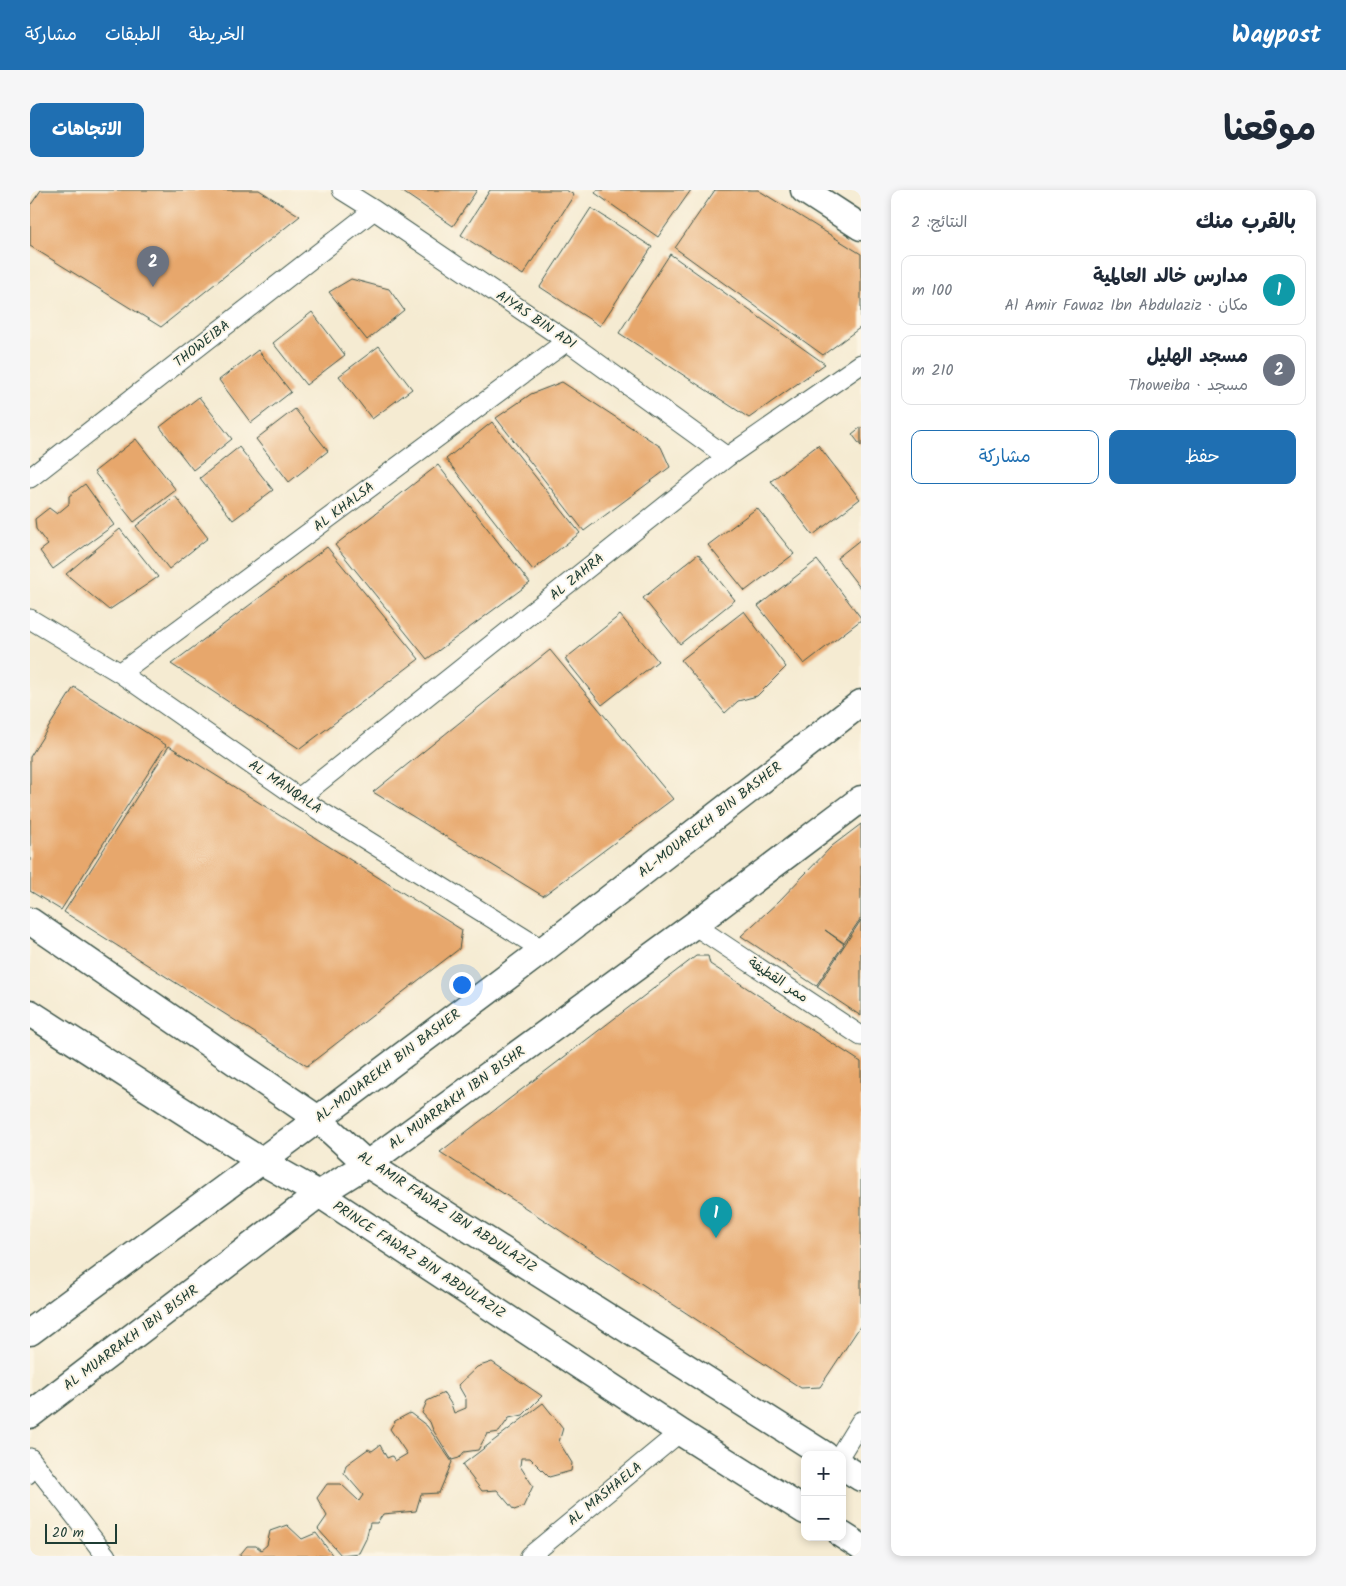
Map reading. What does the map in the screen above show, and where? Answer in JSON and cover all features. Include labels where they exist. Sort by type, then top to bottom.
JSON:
[{"type":"street","name":"AIYAS BIN ADI","points":[[342,190],[567,341],[727,457]]},
{"type":"street","points":[[804,190],[861,227]]},
{"type":"street","name":"THOWEIBA","points":[[30,478],[374,210]]},
{"type":"street","name":"AL KHALSA","points":[[120,673],[567,341]]},
{"type":"street","name":"AL ZAHRA","points":[[299,798],[727,457],[861,364]]},
{"type":"street","name":"AL MANQALA","points":[[30,619],[120,673],[299,798],[543,950]]},
{"type":"street","name":"AL-MOUAREKH BIN BASHER","points":[[30,1332],[543,950],[861,704]]},
{"type":"street","name":"AL MUARRAKH IBN BISHR","points":[[30,1415],[318,1194],[367,1164],[694,925],[861,799]]},
{"type":"street","name":"AL AMIR FAWAZ IBN ABDULAZIZ","points":[[30,921],[318,1119],[367,1164],[819,1451]]},
{"type":"street","name":"ممر القطيفة","points":[[694,925],[861,1036]]},
{"type":"street","name":"PRINCE FAWAZ BIN ABDULAZIZ","points":[[30,1013],[260,1161],[318,1194],[680,1432],[801,1508]]},
{"type":"street","points":[[842,1451],[861,1421]]},
{"type":"street","name":"AL MASHAELA","points":[[530,1556],[680,1432]]},
{"type":"street","points":[[32,1468],[106,1556]]},
{"type":"street","points":[[846,1469],[861,1478]]},
{"type":"street","points":[[846,1538],[861,1547]]},
{"type":"building","points":[[41,190],[259,190],[300,216],[161,327],[30,246],[30,206]]},
{"type":"building","points":[[400,190],[477,190],[453,226]]},
{"type":"building","points":[[490,190],[566,190],[574,195],[523,275],[461,235]]},
{"type":"building","points":[[597,190],[691,190],[658,237],[595,193]]},
{"type":"building","points":[[715,190],[758,190],[861,254],[861,327],[823,355],[675,248]]},
{"type":"building","points":[[591,208],[652,247],[600,326],[540,287]]},
{"type":"building","points":[[670,254],[825,364],[749,418],[619,333]]},
{"type":"building","points":[[351,279],[389,289],[404,310],[367,340],[329,292]]},
{"type":"building","points":[[312,312],[345,355],[306,385],[273,343]]},
{"type":"building","points":[[379,346],[412,389],[372,419],[339,376]]},
{"type":"building","points":[[258,350],[291,392],[251,423],[219,380]]},
{"type":"building","points":[[562,382],[661,447],[670,467],[584,531],[496,418],[531,394]]},
{"type":"building","points":[[199,397],[232,439],[193,470],[160,427]]},
{"type":"building","points":[[295,409],[328,451],[289,482],[256,439]]},
{"type":"building","points":[[492,422],[580,533],[533,570],[446,459]]},
{"type":"building","points":[[861,427],[861,446],[852,434]]},
{"type":"building","points":[[136,439],[176,490],[134,522],[94,472]]},
{"type":"building","points":[[818,445],[860,499],[813,535],[771,481]]},
{"type":"building","points":[[239,447],[273,490],[233,520],[200,478]]},
{"type":"building","points":[[438,465],[530,583],[427,659],[335,545]]},
{"type":"building","points":[[85,484],[114,525],[53,569],[40,551],[48,545],[36,529],[35,519],[49,508],[57,514],[69,504],[69,496]]},
{"type":"building","points":[[175,496],[208,538],[169,569],[136,526]]},
{"type":"building","points":[[757,508],[794,554],[745,591],[708,545]]},
{"type":"building","points":[[120,529],[158,577],[109,610],[66,574]]},
{"type":"building","points":[[861,539],[861,589],[837,558]]},
{"type":"building","points":[[327,547],[419,659],[300,749],[171,664]]},
{"type":"building","points":[[698,554],[735,600],[680,644],[643,598]]},
{"type":"building","points":[[817,560],[861,620],[804,664],[758,606]]},
{"type":"building","points":[[744,611],[786,667],[757,696],[738,701],[725,713],[681,660]]},
{"type":"building","points":[[620,615],[658,661],[602,705],[565,659]]},
{"type":"building","points":[[550,650],[673,799],[543,896],[373,792]]},
{"type":"building","points":[[74,687],[166,745],[61,910],[30,891],[30,757]]},
{"type":"building","points":[[169,746],[462,930],[459,949],[307,1066],[64,912]]},
{"type":"building","points":[[861,824],[861,918],[844,943],[825,930],[844,944],[816,986],[741,936],[779,901],[832,846]]},
{"type":"building","points":[[861,920],[861,1016],[817,987]]},
{"type":"building","points":[[696,956],[708,956],[710,964],[861,1062],[861,1325],[820,1387],[801,1388],[440,1152]]},
{"type":"building","points":[[492,1362],[542,1396],[523,1415],[509,1418],[499,1432],[487,1434],[478,1450],[464,1452],[459,1458],[452,1460],[430,1422],[422,1413],[427,1401],[444,1393],[454,1413],[466,1408],[466,1399],[458,1385],[477,1367]]},
{"type":"building","points":[[543,1403],[563,1428],[559,1442],[572,1463],[571,1471],[549,1477],[530,1458],[521,1458],[520,1466],[533,1486],[523,1507],[514,1510],[497,1490],[482,1491],[462,1465]]},
{"type":"building","points":[[410,1413],[427,1426],[452,1462],[439,1493],[421,1494],[416,1511],[383,1514],[377,1523],[370,1523],[366,1539],[359,1553],[341,1555],[318,1529],[327,1516],[317,1498],[327,1484],[341,1484],[359,1501],[363,1495],[344,1473],[346,1465],[368,1449],[372,1451],[380,1445],[387,1458],[392,1456],[395,1461],[407,1454],[390,1429],[395,1421]]},
{"type":"building","points":[[287,1525],[302,1539],[316,1533],[333,1556],[239,1556],[247,1546],[256,1546],[261,1550],[267,1545],[270,1531]]},
{"type":"place","name":"مسجد الهليل","points":[[153,287]]},
{"type":"place","name":"مدارس خالد العالمية","points":[[716,1238]]}]
